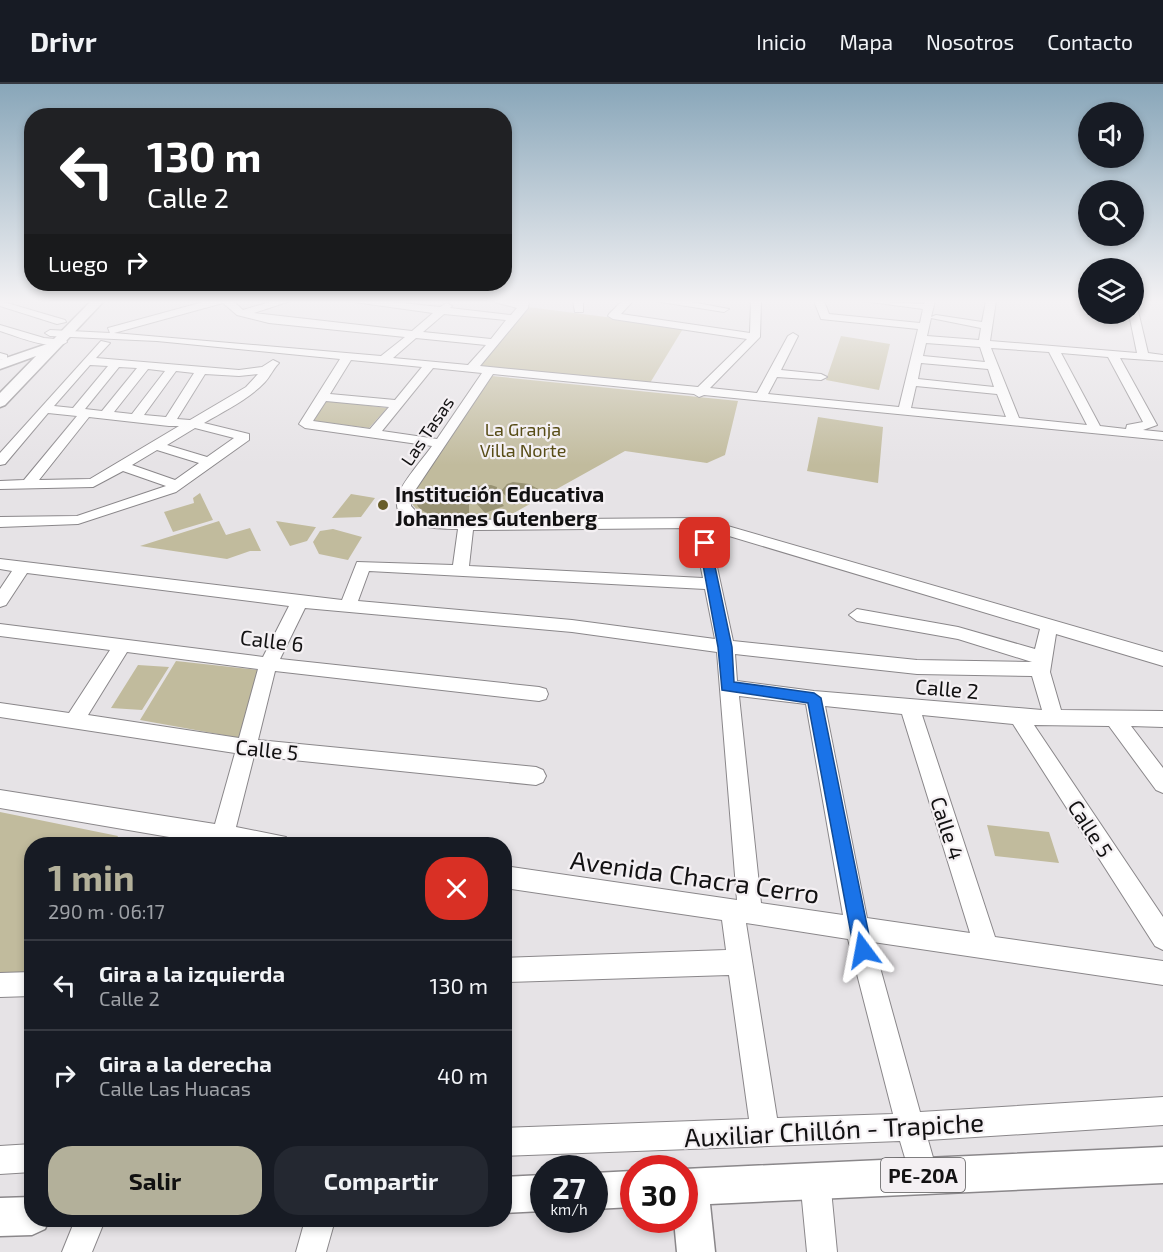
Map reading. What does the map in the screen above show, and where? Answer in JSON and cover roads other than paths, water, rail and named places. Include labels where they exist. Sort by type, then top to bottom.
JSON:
[{"type":"main road","points":[[1,359],[25,356]]},
{"type":"main road","points":[[0,385],[29,356]]},
{"type":"main road","points":[[0,402],[38,356]]},
{"type":"main road","name":"PE-20A","points":[[698,1186],[815,1179],[1163,1165]]},
{"type":"main road","points":[[512,1195],[530,1194]]},
{"type":"main road","points":[[0,1217],[24,1216]]},
{"type":"main road","points":[[693,1233],[696,1252]]},
{"type":"street","points":[[0,461],[93,356]]},
{"type":"street","points":[[282,356],[1163,436]]},
{"type":"street","points":[[87,361],[239,373],[265,370],[287,356]]},
{"type":"street","points":[[384,360],[389,356]]},
{"type":"street","points":[[471,369],[482,356]]},
{"type":"street","points":[[699,393],[736,356]]},
{"type":"street","points":[[760,398],[783,356]]},
{"type":"street","points":[[904,412],[917,356]]},
{"type":"street","points":[[988,356],[1014,422]]},
{"type":"street","points":[[1057,356],[1101,430]]},
{"type":"street","points":[[1101,430],[1157,426],[1113,356]]},
{"type":"street","points":[[1135,356],[1163,357]]},
{"type":"street","points":[[916,359],[992,366]]},
{"type":"street","points":[[344,361],[384,360],[426,369],[471,369],[486,375]]},
{"type":"street","points":[[344,361],[305,424],[440,443]]},
{"type":"street","points":[[28,484],[116,363]]},
{"type":"street","points":[[105,415],[145,366]]},
{"type":"street","points":[[136,418],[173,368]]},
{"type":"street","points":[[373,434],[426,369]]},
{"type":"street","points":[[169,422],[202,370]]},
{"type":"street","points":[[0,485],[93,483],[250,390],[263,378],[265,370]]},
{"type":"street","points":[[215,412],[239,373]]},
{"type":"street","points":[[774,373],[821,377]]},
{"type":"street","name":"Las Tasas","points":[[466,525],[432,524],[414,519],[405,513],[402,504],[405,495],[486,375]]},
{"type":"street","points":[[911,382],[1002,391]]},
{"type":"street","points":[[322,397],[397,404]]},
{"type":"street","points":[[0,522],[78,520],[176,485],[244,437],[194,424],[45,409]]},
{"type":"street","points":[[157,446],[210,462]]},
{"type":"street","points":[[121,466],[176,485]]},
{"type":"street","points":[[700,523],[725,647],[741,912],[738,962],[765,1133]]},
{"type":"street","points":[[460,573],[466,525],[700,523],[1163,659]]},
{"type":"street","points":[[0,564],[300,602],[572,626],[725,647],[917,667],[1039,663]]},
{"type":"street","points":[[348,606],[363,566],[460,573],[713,584]]},
{"type":"street","points":[[0,601],[23,567]]},
{"type":"street","points":[[223,837],[268,664],[300,602]]},
{"type":"street","points":[[857,615],[958,633],[1039,663]]},
{"type":"street","points":[[1050,625],[1039,663],[1042,687],[1055,717]]},
{"type":"street","name":"Calle 6","points":[[0,630],[268,664],[539,694]]},
{"type":"street","points":[[74,721],[122,646]]},
{"type":"street","name":"Calle 2","points":[[727,687],[910,708],[1019,717],[1163,719]]},
{"type":"street","points":[[814,698],[857,928],[923,1175]]},
{"type":"street","name":"Calle 4","points":[[910,708],[986,947]]},
{"type":"street","name":"Calle 5","points":[[0,710],[247,747],[536,776]]},
{"type":"street","name":"Calle 5","points":[[1019,717],[1163,938]]},
{"type":"street","points":[[1114,718],[1163,784]]},
{"type":"street","points":[[0,799],[201,837]]},
{"type":"street","name":"Avenida Chacra Cerro","points":[[512,878],[1163,973]]},
{"type":"street","points":[[512,970],[738,962]]},
{"type":"street","points":[[0,985],[24,984]]},
{"type":"street","name":"Auxiliar Chillón - Trapiche","points":[[512,1142],[909,1127],[1163,1111]]},
{"type":"street","points":[[0,1160],[24,1158]]},
{"type":"street","points":[[815,1179],[822,1252]]},
{"type":"street","points":[[77,1252],[87,1227]]},
{"type":"street","points":[[311,1252],[318,1227]]},
{"type":"place","name":"Institución Educativa Johannes Gutenberg","points":[[383,505]]},
{"type":"park label","name":"La Granja Villa Norte","points":[[523,439]]}]
